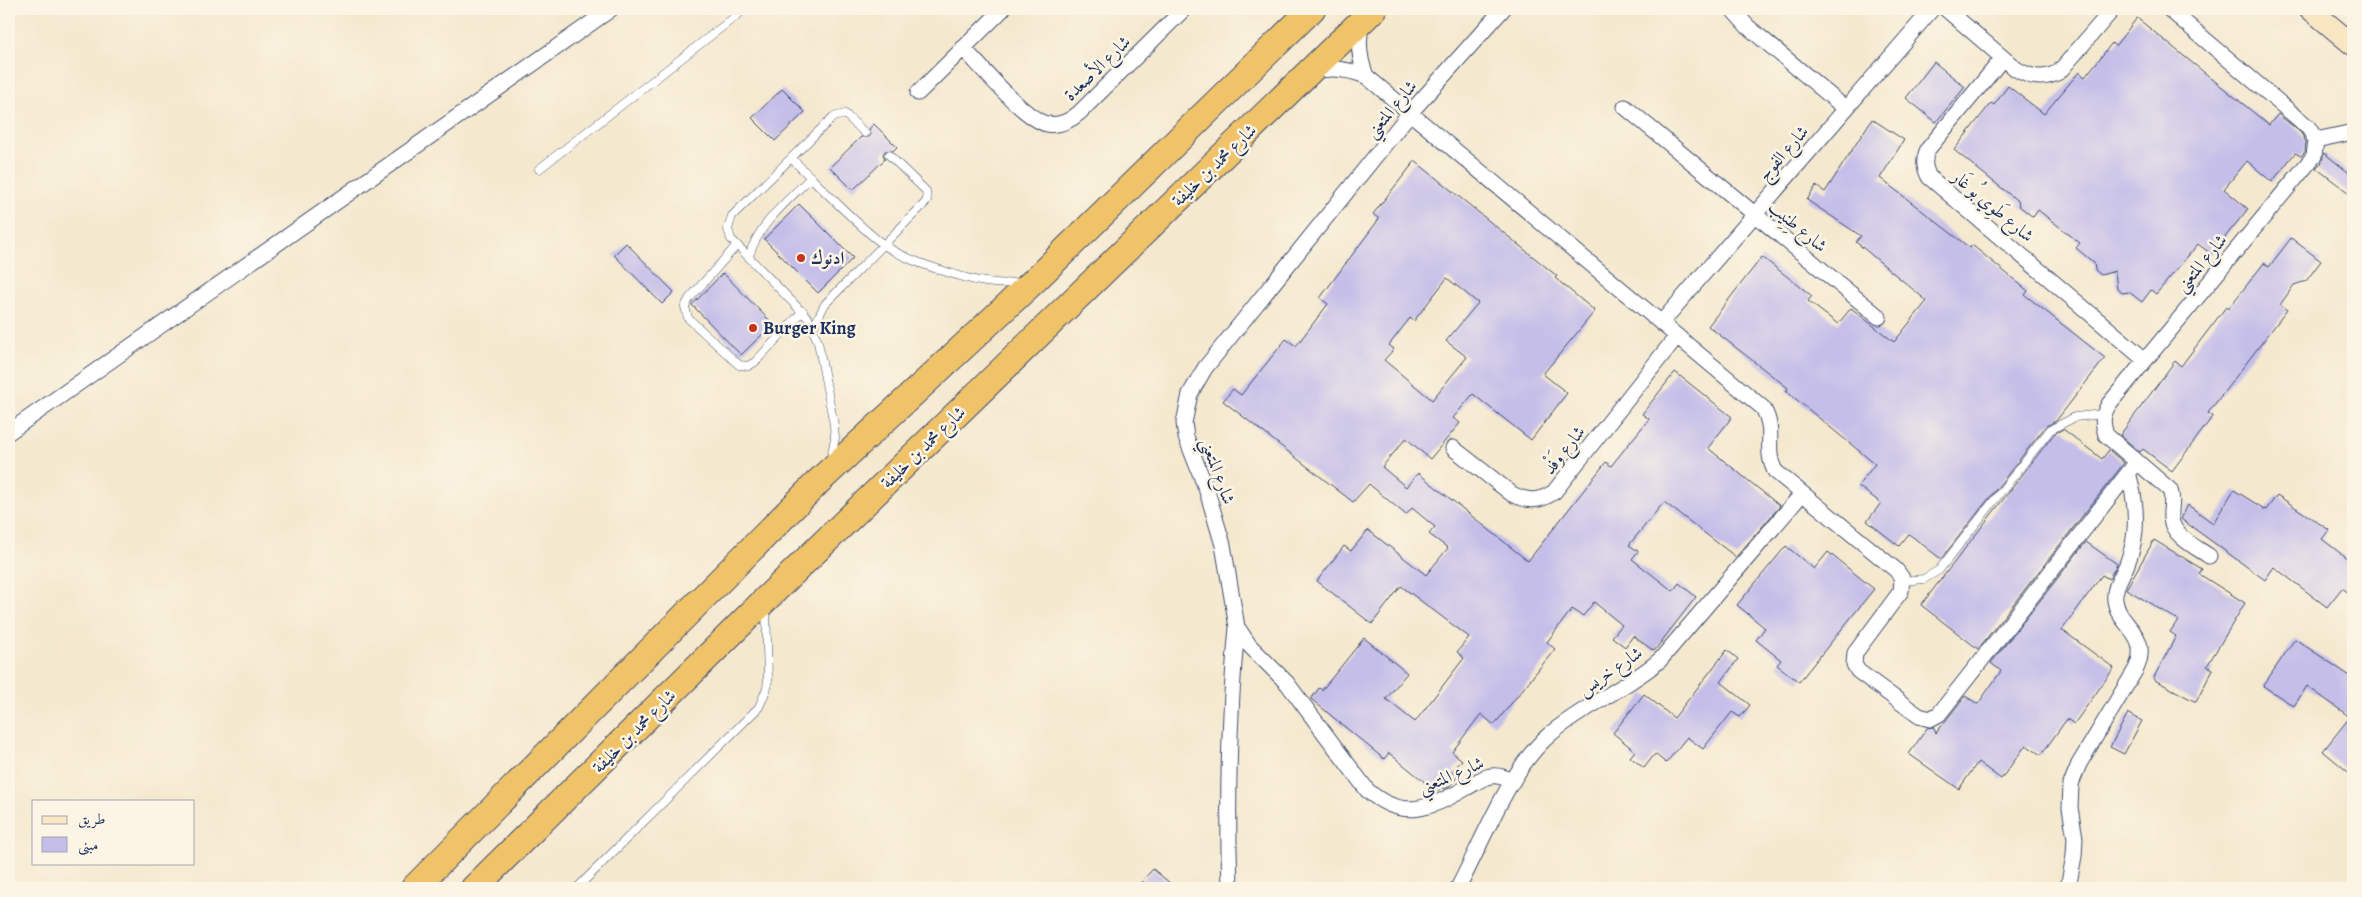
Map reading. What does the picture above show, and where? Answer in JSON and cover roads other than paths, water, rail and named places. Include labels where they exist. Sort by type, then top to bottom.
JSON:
[{"type":"highway","points":[[414,888],[818,482],[1037,278],[1312,9]]},
{"type":"highway","name":"شارع محمد بن خليفة","points":[[474,888],[766,599],[1368,15]]},
{"type":"main road","points":[[2310,9],[2353,45]]},
{"type":"street","points":[[9,432],[611,9]]},
{"type":"street","points":[[918,93],[1003,9]]},
{"type":"street","name":"شارع الأصعدة","points":[[963,48],[1029,115],[1049,124],[1060,124],[1070,120],[1079,113],[1184,9]]},
{"type":"street","name":"شارع المتعني","points":[[1503,9],[1410,113],[1205,368],[1190,394],[1184,423],[1186,438],[1207,491],[1221,536],[1237,627],[1249,645],[1287,683],[1367,790],[1385,803],[1406,809],[1428,808],[1443,802],[1486,777],[1500,776],[1513,781]]},
{"type":"street","points":[[1732,9],[1747,26],[1846,109]]},
{"type":"street","name":"شارع الفوج","points":[[1661,323],[1932,9]]},
{"type":"street","points":[[1946,9],[2003,58],[2026,75],[2039,78],[2050,77],[2059,72],[2113,9]]},
{"type":"street","points":[[2168,9],[2308,127],[2316,140],[2353,132]]},
{"type":"street","points":[[1366,76],[1359,54],[1360,32],[1368,15]]},
{"type":"street","name":"شارع طَوِي بُو غَار","points":[[2003,58],[1928,150],[1924,157],[1926,171],[1937,184],[2145,360]]},
{"type":"street","points":[[1308,73],[1332,68],[1349,70],[1366,76],[1763,408],[1771,428],[1769,455],[1771,464],[1780,478],[1896,570],[1903,581],[1901,591],[1855,653],[1854,664],[1858,671],[1919,716],[1930,719],[1939,714],[2132,468]]},
{"type":"street","name":"شارع طِنِيب","points":[[1625,107],[1879,317]]},
{"type":"street","name":"شارع المتعني","points":[[2103,414],[2108,404],[2314,156],[2316,140]]},
{"type":"street","name":"شارع وَفْد","points":[[1453,448],[1522,500],[1533,501],[1544,498],[1554,492],[1677,336]]},
{"type":"street","points":[[2103,414],[2102,424],[2106,435],[2132,468],[2170,490],[2173,502],[2171,516],[2175,530],[2209,556]]},
{"type":"street","points":[[2068,888],[2074,856],[2070,796],[2072,779],[2136,669],[2141,654],[2137,637],[2117,608],[2115,600],[2117,586],[2129,559],[2134,535],[2135,502],[2132,468]]},
{"type":"street","name":"شارع خريس","points":[[1458,888],[1513,781],[1527,759],[1549,735],[1637,678],[1660,660],[1801,494]]},
{"type":"street","points":[[1230,888],[1229,840],[1232,703],[1237,627]]},
{"type":"lane","points":[[539,169],[745,9]]},
{"type":"lane","points":[[818,482],[829,462],[835,438],[818,342],[813,328],[803,311],[737,245],[728,229],[732,216],[837,115],[845,114],[865,132]]},
{"type":"lane","points":[[813,328],[825,304],[925,205],[928,196],[922,187],[889,155]]},
{"type":"lane","points":[[792,159],[875,238],[914,261],[976,281],[1007,284],[1037,278]]},
{"type":"lane","points":[[749,256],[757,235],[765,224],[811,177]]},
{"type":"lane","points":[[737,245],[689,299],[685,307],[688,318],[739,365],[748,366],[756,362],[803,311]]},
{"type":"lane","points":[[1903,581],[1924,579],[1939,570],[2050,430],[2075,416],[2103,414]]},
{"type":"lane","points":[[577,888],[759,707],[764,698],[768,679],[766,599]]},
{"type":"place","name":"ادنوك","points":[[801,258]]},
{"type":"place","name":"Burger King","points":[[753,328]]}]
